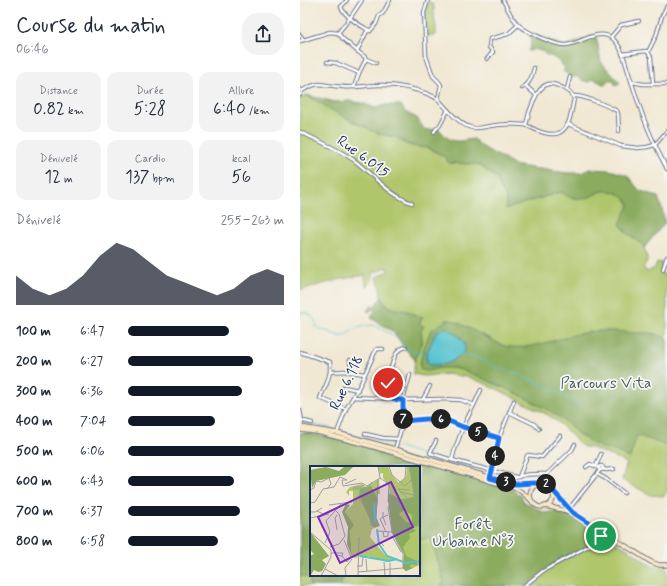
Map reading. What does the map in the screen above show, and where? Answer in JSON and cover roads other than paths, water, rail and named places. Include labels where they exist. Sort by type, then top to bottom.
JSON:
[{"type":"street","points":[[347,0],[341,7],[342,10],[350,18],[370,31]]},
{"type":"street","points":[[338,33],[362,0]]},
{"type":"street","points":[[357,51],[367,32],[370,31],[376,24],[390,0]]},
{"type":"street","points":[[428,0],[424,13],[426,56],[433,76],[441,85],[438,99]]},
{"type":"street","points":[[502,0],[512,18],[518,25],[535,35],[556,44],[565,46],[596,35],[611,37],[618,44],[648,130],[667,170]]},
{"type":"street","points":[[648,52],[656,36],[662,16],[667,6]]},
{"type":"street","points":[[611,37],[621,25],[639,21]]},
{"type":"street","points":[[487,59],[493,52],[490,47],[490,38],[508,34],[518,25]]},
{"type":"street","points":[[300,41],[330,32],[338,33],[357,51],[365,56],[366,59],[376,63]]},
{"type":"street","points":[[300,35],[304,40]]},
{"type":"street","points":[[622,54],[648,52]]},
{"type":"street","points":[[648,52],[651,57],[653,83]]},
{"type":"street","points":[[354,87],[366,59]]},
{"type":"street","points":[[327,62],[336,63],[359,73]]},
{"type":"street","points":[[522,88],[526,86],[531,78],[534,68]]},
{"type":"street","points":[[567,89],[570,76]]},
{"type":"street","points":[[632,82],[643,84],[667,84]]},
{"type":"street","points":[[300,95],[301,90],[313,84],[354,87],[378,85],[398,86],[438,99],[466,126],[478,128],[502,125],[526,125],[533,129],[554,135],[564,129],[568,124],[574,98],[573,96],[567,89],[552,84],[547,84],[536,95],[527,118],[526,125]]},
{"type":"street","points":[[526,86],[536,95]]},
{"type":"street","points":[[573,96],[580,96],[617,110],[618,131]]},
{"type":"street","points":[[434,132],[440,125],[448,110]]},
{"type":"street","points":[[568,124],[621,146],[638,148],[655,145],[667,131]]},
{"type":"street","name":"Rue 6.015","points":[[300,132],[342,152],[398,197],[412,203]]},
{"type":"street","points":[[663,269],[667,257]]},
{"type":"street","points":[[397,400],[386,396],[388,383],[395,356],[399,350],[406,347]]},
{"type":"street","name":"Rue 6.118","points":[[337,433],[346,409],[358,390],[374,354],[379,348],[383,350]]},
{"type":"street","points":[[300,352],[330,362],[330,372],[320,399],[346,409]]},
{"type":"street","points":[[350,360],[351,372]]},
{"type":"street","points":[[330,372],[344,371],[366,374]]},
{"type":"street","points":[[394,449],[403,421],[403,400],[410,374]]},
{"type":"street","points":[[344,386],[358,390]]},
{"type":"street","points":[[423,399],[430,386]]},
{"type":"street","points":[[452,460],[463,427],[481,390]]},
{"type":"street","points":[[353,397],[397,400],[441,398],[462,400],[474,405]]},
{"type":"street","points":[[490,478],[499,438],[514,401]]},
{"type":"street","points":[[300,410],[300,428]]},
{"type":"street","points":[[509,412],[534,424],[539,429]]},
{"type":"street","points":[[403,421],[442,419],[499,438]]},
{"type":"street","points":[[301,421],[312,423]]},
{"type":"street","points":[[300,428],[337,433],[509,483],[548,485],[570,510],[654,564],[667,565]]},
{"type":"street","points":[[300,428],[367,445],[514,488],[540,507],[550,504],[553,499],[552,489]]},
{"type":"street","points":[[365,434],[383,438],[398,439]]},
{"type":"street","points":[[517,477],[528,455],[542,457],[560,436]]},
{"type":"street","points":[[436,441],[430,453],[517,477]]},
{"type":"street","points":[[509,483],[517,477],[529,474],[547,474],[572,450],[575,444]]},
{"type":"street","points":[[570,510],[601,468],[601,454]]},
{"type":"street","points":[[586,467],[590,464],[601,468],[610,474]]},
{"type":"street","points":[[601,468],[614,469]]},
{"type":"street","points":[[597,474],[624,493]]},
{"type":"street","points":[[531,500],[531,491],[538,484]]},
{"type":"street","points":[[546,506],[549,508],[570,510]]},
{"type":"street","points":[[524,586],[544,571],[598,540],[603,532]]},
{"type":"water","points":[[448,328],[464,342],[465,350],[451,362],[446,364],[428,364],[426,355],[436,332]]},
{"type":"waterway","points":[[300,313],[310,314],[318,328],[340,336],[344,336],[355,329],[373,325],[395,336],[413,352],[426,355]]},
{"type":"waterway","points":[[460,354],[478,358],[498,368],[518,374],[555,391],[583,408]]},
{"type":"waterway","points":[[303,423],[330,428],[394,445]]},
{"type":"waterway","points":[[397,446],[423,455],[471,468]]},
{"type":"park label","name":"Parcours Vita","points":[[606,384]]},
{"type":"park label","name":"Forêt Urbaine N°3","points":[[473,534]]}]
